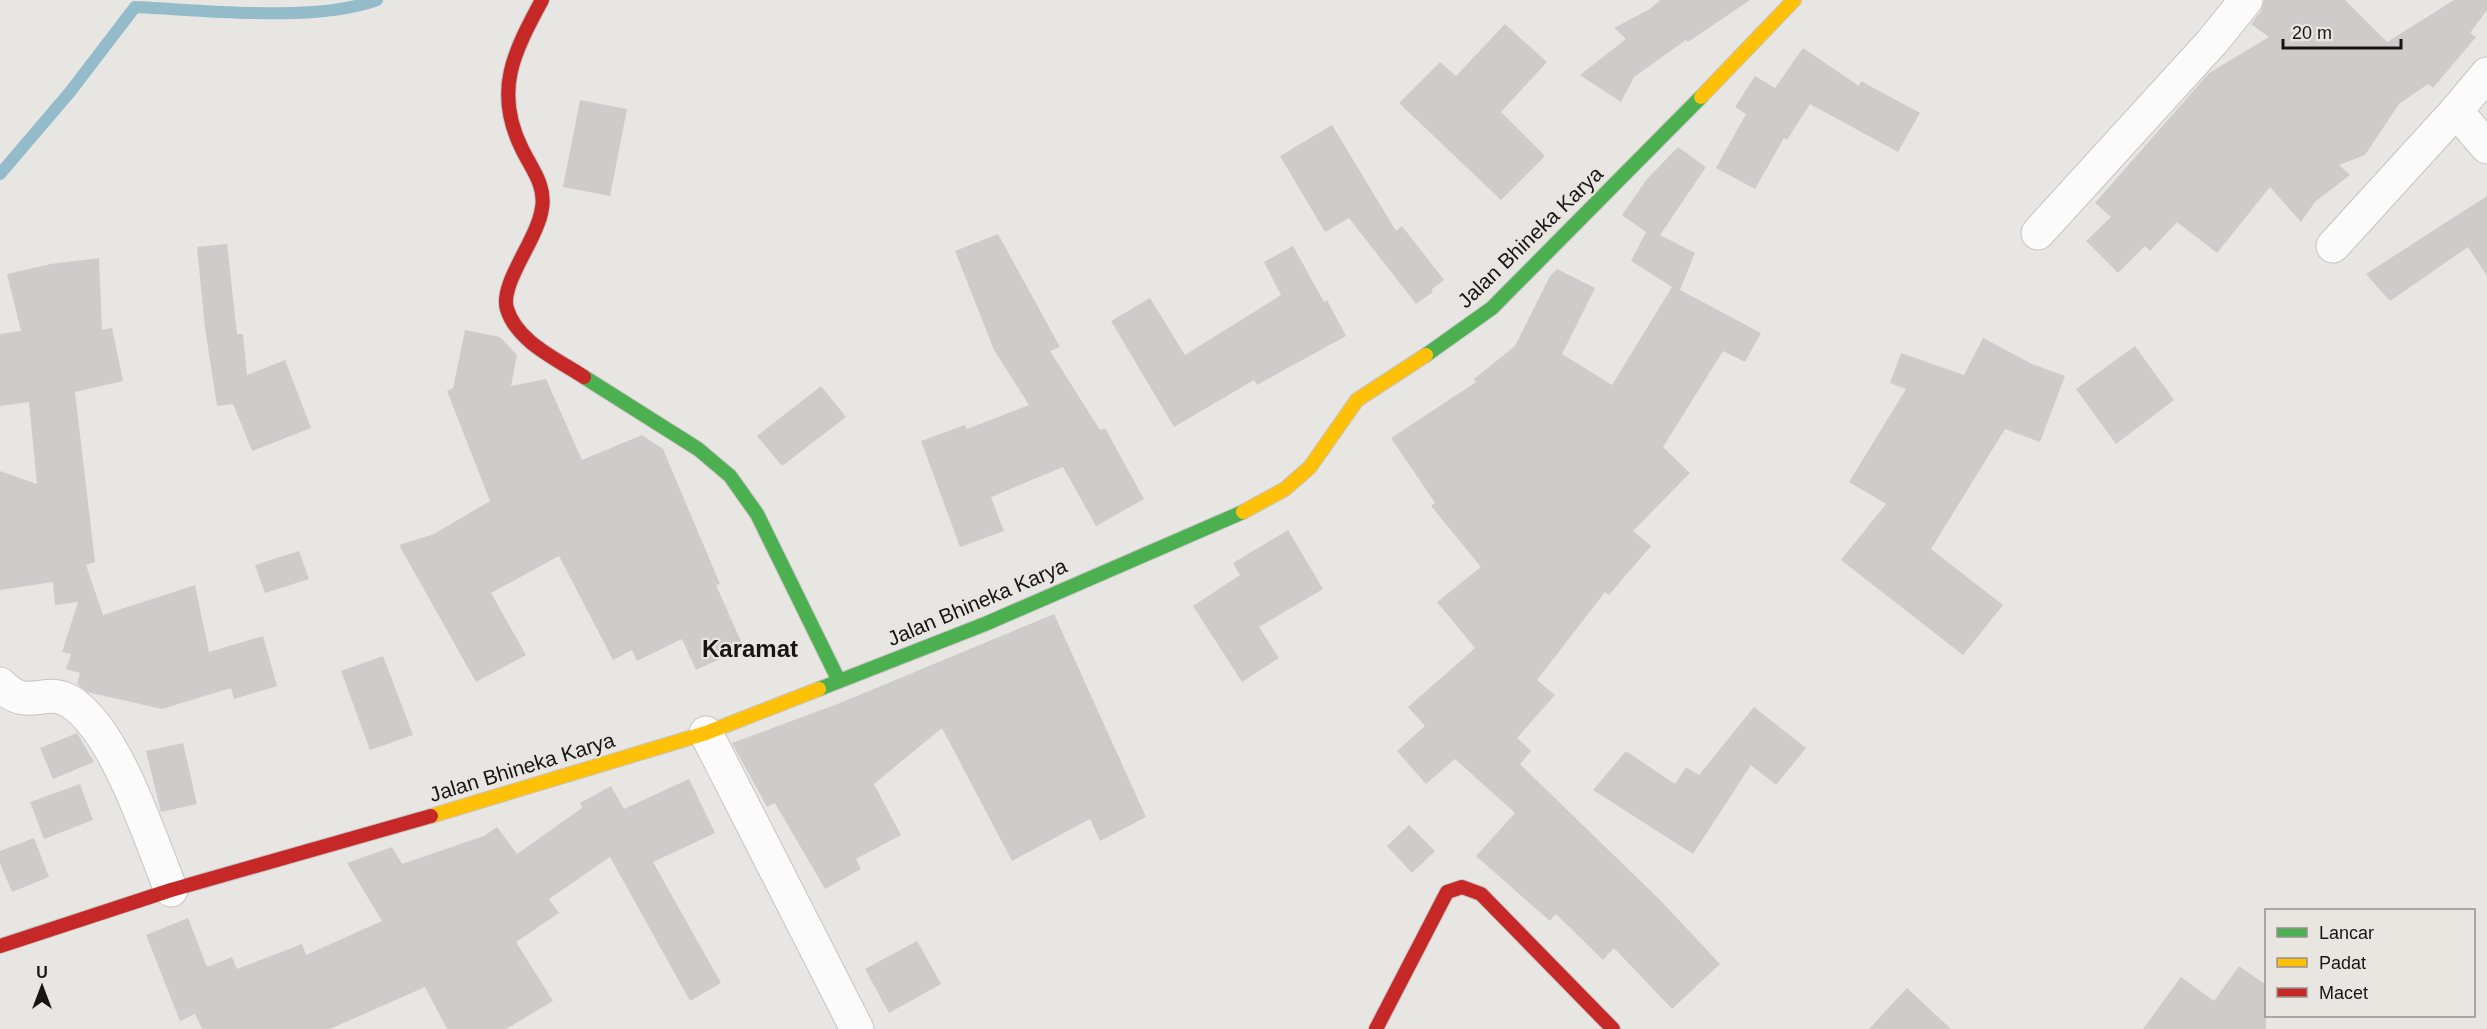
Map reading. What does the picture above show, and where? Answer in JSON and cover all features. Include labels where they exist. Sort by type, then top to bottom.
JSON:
[{"type":"street","points":[[542,0],[511,58],[506,94],[512,130],[543,189],[544,207],[538,230],[515,270],[506,295],[507,317],[519,333],[534,345],[698,449],[730,476],[757,514],[839,681]]},
{"type":"street","name":"Jalan Bhineka Karya","points":[[0,946],[171,890],[519,791],[706,733],[986,624],[1251,508],[1285,489],[1310,467],[1357,400],[1455,336],[1492,308],[1744,54],[1794,0]]},
{"type":"street","points":[[2038,233],[2212,42],[2246,0]]},
{"type":"street","points":[[2333,246],[2487,74]]},
{"type":"street","points":[[2456,111],[2487,147]]},
{"type":"street","points":[[0,684],[9,693],[22,699],[50,695],[63,697],[74,704],[89,720],[112,749],[171,890]]},
{"type":"street","points":[[706,733],[857,1029]]},
{"type":"street","points":[[1376,1029],[1447,892],[1462,887],[1481,894],[1613,1029]]},
{"type":"building","points":[[1660,0],[1750,0],[1688,42],[1686,40],[1634,77],[1621,102],[1580,75],[1626,39],[1614,28],[1650,9]]},
{"type":"building","points":[[2264,0],[2345,0],[2387,42],[2454,0],[2487,0],[2487,10],[2470,33],[2476,37],[2433,88],[2428,84],[2399,104],[2365,155],[2339,165],[2350,175],[2315,202],[2301,222],[2270,187],[2217,253],[2177,222],[2150,251],[2145,246],[2118,273],[2086,241],[2111,217],[2095,203],[2209,73],[2269,37],[2251,24],[2261,11]]},
{"type":"building","points":[[1505,24],[1547,62],[1501,112],[1545,156],[1501,200],[1399,103],[1440,62],[1456,76]]},
{"type":"building","points":[[1803,48],[1859,86],[1861,81],[1920,113],[1898,152],[1810,104],[1787,140],[1784,138],[1755,189],[1716,168],[1746,114],[1735,107],[1755,76],[1775,88]]},
{"type":"building","points":[[580,100],[627,109],[610,196],[563,187]]},
{"type":"building","points":[[1332,125],[1396,231],[1402,226],[1444,280],[1431,290],[1433,292],[1416,304],[1349,218],[1325,232],[1280,156]]},
{"type":"building","points":[[1678,147],[1706,167],[1660,235],[1695,253],[1680,290],[1761,333],[1745,362],[1723,351],[1663,447],[1690,473],[1633,531],[1651,546],[1609,595],[1605,592],[1537,680],[1555,695],[1517,738],[1531,751],[1520,764],[1661,901],[1720,964],[1672,1009],[1614,948],[1603,960],[1556,914],[1550,921],[1476,856],[1515,813],[1455,759],[1426,784],[1397,751],[1425,726],[1408,707],[1475,648],[1437,602],[1481,567],[1431,506],[1435,503],[1391,438],[1476,382],[1474,379],[1515,346],[1550,276],[1557,269],[1595,288],[1562,354],[1612,385],[1672,287],[1631,261],[1646,232],[1622,215],[1647,179]]},
{"type":"building","points":[[2487,196],[2487,276],[2468,247],[2390,301],[2366,274]]},
{"type":"building","points":[[998,234],[1060,347],[1050,351],[1100,430],[1105,428],[1144,499],[1096,526],[1063,467],[991,497],[1004,531],[960,547],[921,441],[965,425],[967,429],[1029,405],[994,350],[955,251]]},
{"type":"building","points":[[227,244],[237,334],[243,334],[247,375],[285,360],[311,428],[252,451],[233,404],[217,406],[205,328],[197,247]]},
{"type":"building","points":[[1293,246],[1324,302],[1327,300],[1346,336],[1257,385],[1254,380],[1174,427],[1111,321],[1150,298],[1185,355],[1281,295],[1264,262]]},
{"type":"building","points":[[99,258],[102,330],[112,328],[123,381],[75,392],[95,562],[86,565],[103,615],[195,585],[209,652],[263,636],[277,686],[234,699],[231,688],[162,709],[87,692],[77,684],[80,673],[66,669],[71,654],[62,652],[78,602],[55,605],[53,582],[0,590],[0,471],[37,484],[29,402],[0,406],[0,334],[21,331],[7,274],[51,264]]},
{"type":"building","points":[[465,330],[500,337],[517,355],[511,386],[546,379],[582,460],[642,435],[663,449],[720,584],[716,585],[744,648],[696,670],[682,639],[637,661],[632,650],[613,660],[559,556],[491,593],[526,655],[476,682],[399,545],[434,534],[490,501],[447,391],[453,388]]},
{"type":"building","points":[[1983,338],[2032,364],[2065,376],[2040,442],[2005,429],[1931,549],[2003,605],[1963,655],[1841,560],[1886,504],[1849,482],[1906,389],[1890,383],[1901,353],[1964,375]]},
{"type":"building","points":[[2135,346],[2174,400],[2116,444],[2076,389]]},
{"type":"building","points":[[821,386],[846,417],[782,466],[757,436]]},
{"type":"building","points":[[1288,530],[1323,589],[1259,627],[1279,658],[1242,682],[1193,606],[1240,575],[1233,563]]},
{"type":"building","points":[[299,551],[309,579],[265,593],[255,565]]},
{"type":"building","points":[[1054,614],[1146,817],[1100,841],[1090,819],[1012,861],[942,728],[874,784],[901,835],[856,859],[861,869],[825,889],[775,803],[767,807],[732,743],[840,703]]},
{"type":"building","points":[[383,656],[413,735],[370,750],[341,671]]},
{"type":"building","points":[[1754,707],[1806,748],[1776,785],[1751,765],[1693,854],[1593,790],[1626,751],[1675,784],[1686,767],[1699,775]]},
{"type":"building","points":[[77,733],[94,762],[53,779],[40,748]]},
{"type":"building","points":[[183,743],[197,804],[161,812],[146,751]]},
{"type":"building","points":[[689,779],[715,833],[653,862],[721,983],[690,1001],[610,857],[549,899],[559,913],[516,942],[553,1001],[506,1029],[447,1029],[425,987],[330,1029],[202,1029],[195,1014],[180,1021],[146,935],[188,918],[207,967],[232,957],[237,969],[302,944],[306,955],[382,921],[347,863],[392,847],[402,864],[484,836],[497,827],[517,854],[582,808],[580,803],[611,786],[624,809]]},
{"type":"building","points":[[80,784],[93,820],[44,839],[30,802]]},
{"type":"building","points":[[1409,825],[1435,851],[1412,873],[1387,846]]},
{"type":"building","points":[[34,838],[49,877],[12,892],[0,863],[0,851]]},
{"type":"building","points":[[917,941],[941,984],[889,1013],[865,969]]},
{"type":"building","points":[[2239,966],[2265,984],[2266,1029],[2143,1029],[2181,977],[2214,1001]]},
{"type":"building","points":[[1907,988],[1951,1029],[1869,1029]]},
{"type":"waterway","points":[[0,174],[70,92],[135,7],[291,13],[351,7],[377,0]]},
{"type":"traffic: fast","points":[[1426,355],[1492,308],[1701,97]]},
{"type":"traffic: fast","points":[[584,377],[698,449],[730,476],[757,514],[839,681]]},
{"type":"traffic: fast","points":[[819,689],[985,624],[1243,512]]},
{"type":"traffic: slow","points":[[1701,97],[1794,0]]},
{"type":"traffic: slow","points":[[1243,512],[1285,489],[1310,467],[1357,400],[1426,355]]},
{"type":"traffic: slow","points":[[431,816],[706,733],[819,689]]},
{"type":"traffic: jam","points":[[542,0],[516,55],[508,90],[513,128],[540,184],[543,200],[534,233],[509,287],[506,299],[507,309],[519,331],[539,349],[584,377]]},
{"type":"traffic: jam","points":[[0,946],[171,890],[431,816]]},
{"type":"traffic: jam","points":[[1376,1029],[1447,892],[1462,887],[1481,894],[1613,1029]]},
{"type":"district","name":"Karamat","points":[[750,648]]}]
